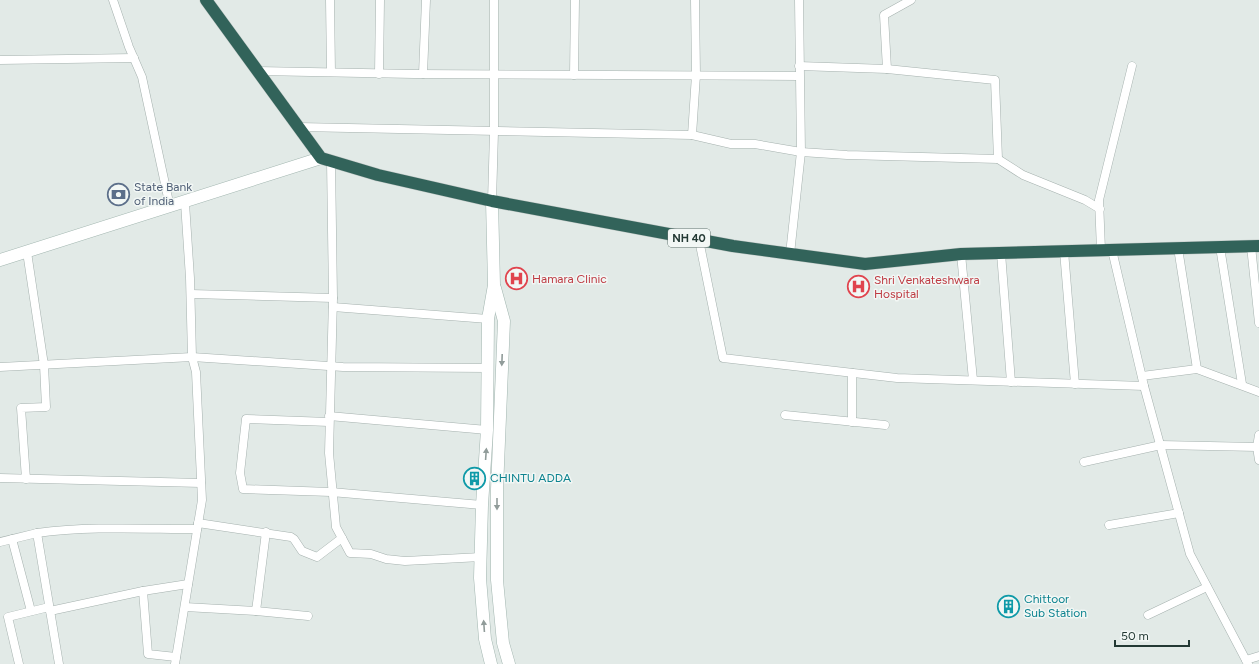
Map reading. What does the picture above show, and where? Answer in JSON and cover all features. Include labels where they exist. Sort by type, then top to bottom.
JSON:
[{"type":"highway","points":[[206,0],[299,127],[326,160]]},
{"type":"highway","name":"NH 40","points":[[326,160],[378,175],[492,202],[699,240],[865,264],[961,254],[1001,252],[1255,246]]},
{"type":"street","points":[[113,0],[142,77],[170,208]]},
{"type":"street","points":[[330,0],[331,72]]},
{"type":"street","points":[[379,74],[380,0]]},
{"type":"street","points":[[423,74],[426,0]]},
{"type":"street","points":[[491,664],[486,645],[480,578],[482,505],[487,430],[488,319],[494,285],[492,202],[494,132],[494,0]]},
{"type":"street","points":[[574,0],[574,74]]},
{"type":"street","points":[[692,136],[696,75],[695,0]]},
{"type":"street","points":[[790,254],[801,152],[799,0]]},
{"type":"street","points":[[887,69],[884,15],[911,0]]},
{"type":"street","points":[[0,60],[134,58]]},
{"type":"street","points":[[799,66],[887,69],[995,80],[998,159]]},
{"type":"street","points":[[1132,66],[1099,200],[1107,250],[1190,554],[1247,662],[1259,656]]},
{"type":"street","points":[[258,71],[379,74],[799,76]]},
{"type":"street","points":[[299,127],[692,136],[731,144],[755,144],[801,152],[847,155],[998,159],[1023,175],[1085,200],[1100,209]]},
{"type":"street","points":[[0,260],[326,160],[333,298],[329,419],[331,492],[336,527],[350,553],[370,554],[386,559],[405,561],[481,557]]},
{"type":"street","points":[[143,591],[148,654],[176,661],[202,500],[196,372],[192,357],[191,294],[185,203]]},
{"type":"street","points":[[699,240],[723,358],[897,378],[1144,386]]},
{"type":"street","points":[[1255,246],[1259,323]]},
{"type":"street","points":[[1220,247],[1242,384]]},
{"type":"street","points":[[1178,248],[1197,369]]},
{"type":"street","points":[[1064,251],[1075,384]]},
{"type":"street","points":[[26,479],[21,408],[46,407],[44,365],[27,252]]},
{"type":"street","points":[[1001,252],[1011,382]]},
{"type":"street","points":[[961,254],[973,380]]},
{"type":"street","points":[[494,285],[504,321],[497,489],[497,585],[503,643],[509,664]]},
{"type":"street","points":[[191,294],[333,298]]},
{"type":"street","points":[[332,308],[488,319]]},
{"type":"street","points":[[0,367],[192,357],[331,366],[488,368]]},
{"type":"street","points":[[1142,376],[1197,369],[1242,384],[1259,392]]},
{"type":"street","points":[[852,372],[852,422]]},
{"type":"street","points":[[785,415],[885,425]]},
{"type":"street","points":[[482,505],[331,492],[243,489],[240,472],[246,419],[329,419],[487,430]]},
{"type":"street","points":[[1259,435],[1256,447],[1259,460]]},
{"type":"street","points":[[1084,462],[1161,445],[1256,447]]},
{"type":"street","points":[[0,478],[201,483]]},
{"type":"street","points":[[1109,526],[1179,513]]},
{"type":"street","points":[[0,542],[61,530],[198,526],[266,532],[290,537],[294,539],[302,552],[318,557],[342,538]]},
{"type":"street","points":[[256,611],[266,532]]},
{"type":"street","points":[[37,534],[59,664]]},
{"type":"street","points":[[12,539],[31,611]]},
{"type":"street","points":[[481,542],[497,541]]},
{"type":"street","points":[[19,664],[8,617],[31,611],[50,609],[188,584]]},
{"type":"street","points":[[1148,615],[1207,586]]},
{"type":"street","points":[[185,607],[308,616]]},
{"type":"street","points":[[486,645],[503,643]]},
{"type":"place","name":"State Bank of India","points":[[119,194]]},
{"type":"place","name":"Hamara Clinic","points":[[516,279]]},
{"type":"place","name":"Shri Venkateshwara Hospital","points":[[859,287]]},
{"type":"place","name":"CHINTU ADDA","points":[[475,478]]},
{"type":"place","name":"Chittoor Sub Station","points":[[1008,606]]}]
